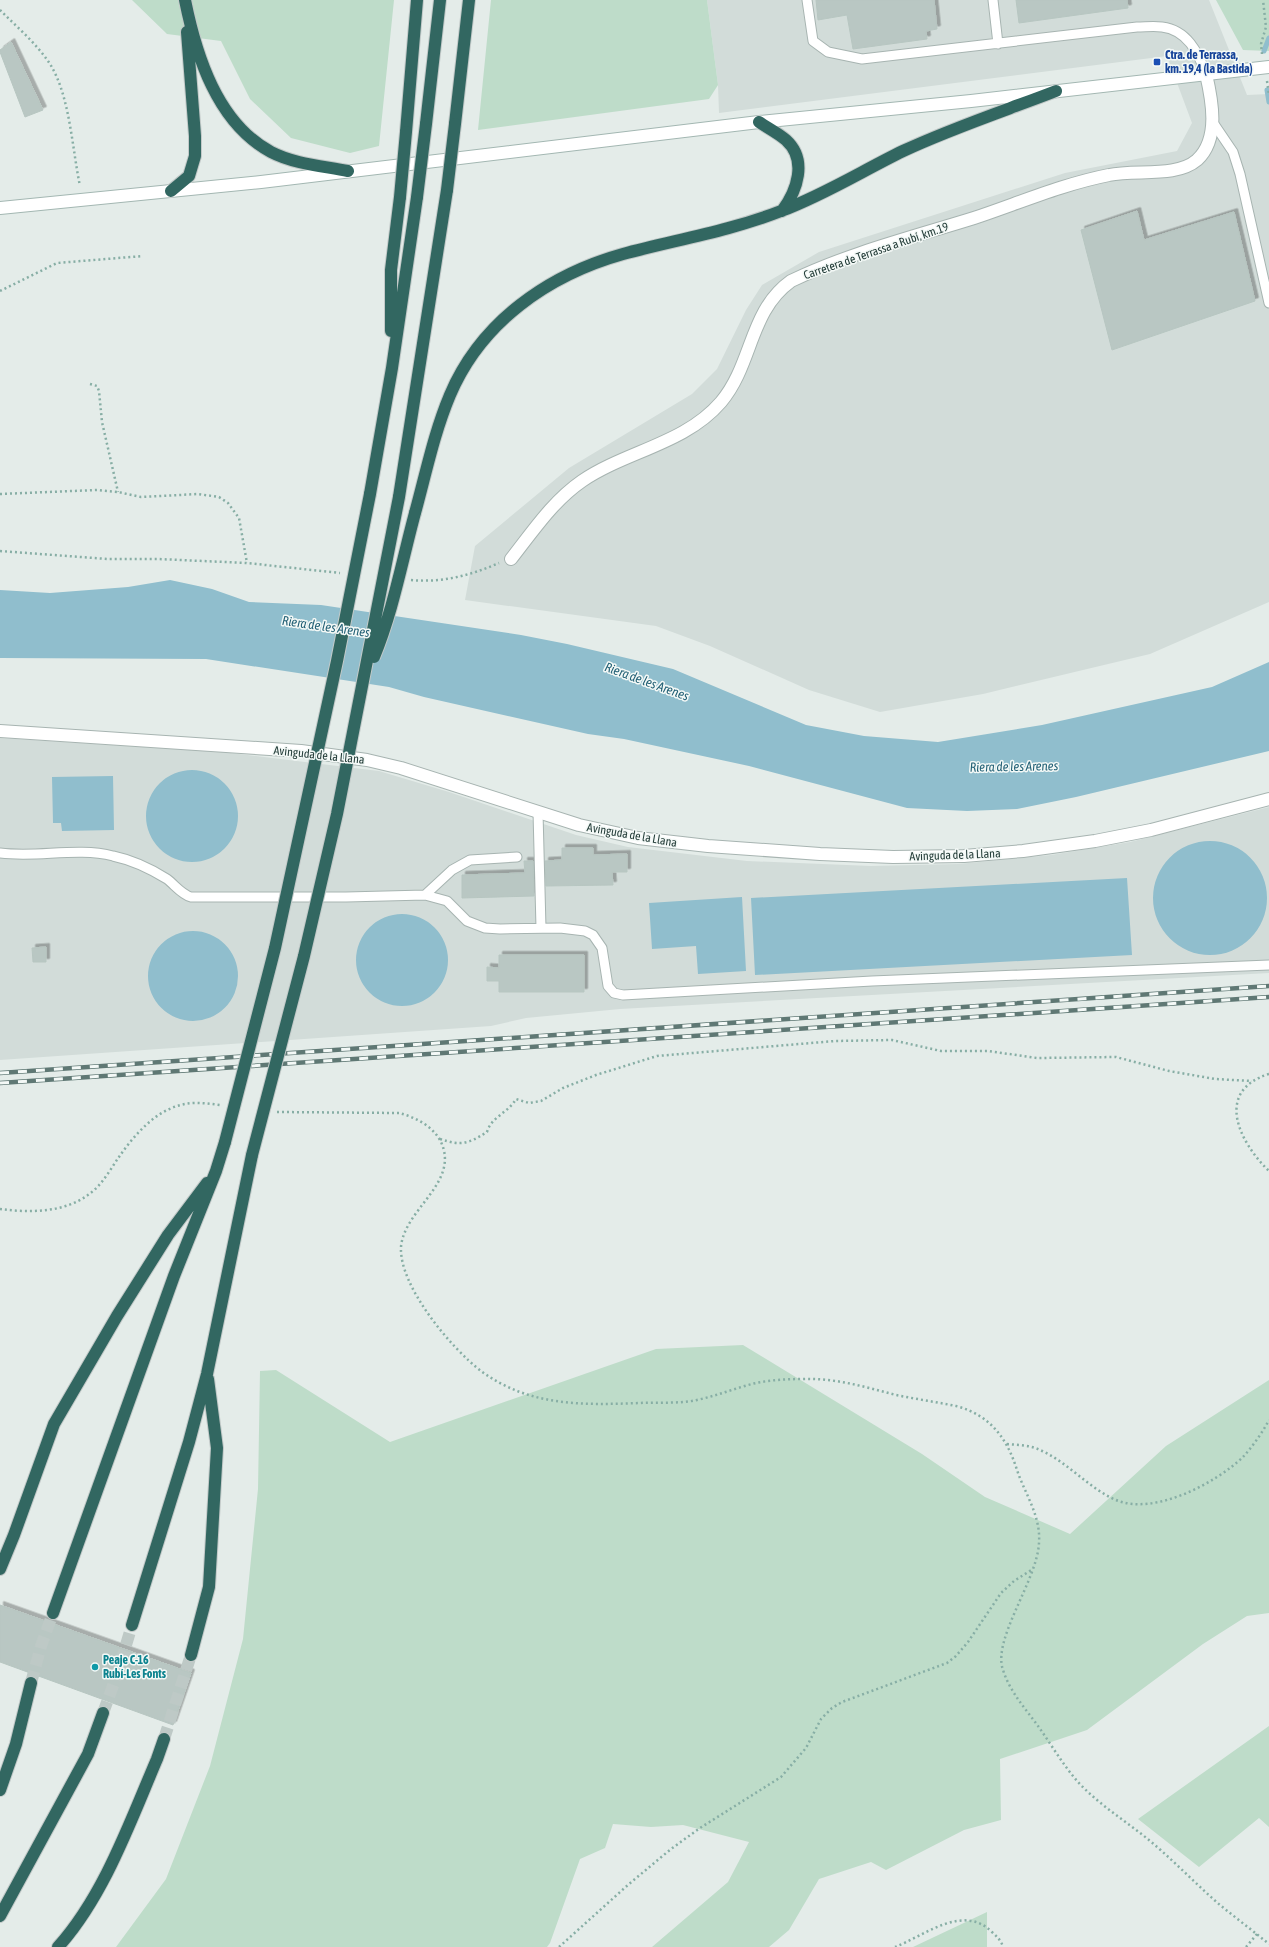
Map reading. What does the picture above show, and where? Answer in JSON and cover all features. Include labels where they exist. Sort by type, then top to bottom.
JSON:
[{"type":"highway","points":[[185,0],[203,67],[220,100],[250,138],[272,152],[300,162],[348,171]]},
{"type":"highway","points":[[171,191],[189,176],[195,156],[195,136],[185,0]]},
{"type":"highway","points":[[392,368],[391,270],[400,197],[417,0]]},
{"type":"highway","points":[[53,1613],[174,1276],[216,1171],[225,1142],[275,948],[338,661],[370,494],[392,368],[417,197],[440,0]]},
{"type":"highway","points":[[132,1625],[189,1442],[207,1374],[252,1155],[304,956],[337,814],[399,497],[447,190],[469,0]]},
{"type":"highway","points":[[364,680],[381,640],[430,453],[451,393],[474,353],[489,334],[523,301],[560,278],[620,255],[729,228],[782,211],[827,192],[922,142],[1056,91]]},
{"type":"highway","points":[[759,122],[786,140],[792,148],[798,165],[798,181],[791,198],[782,211]]},
{"type":"highway","points":[[0,1569],[14,1535],[54,1424],[116,1316],[164,1241],[216,1171]]},
{"type":"highway","points":[[191,1655],[210,1587],[217,1448],[207,1374]]},
{"type":"highway","points":[[0,1790],[16,1744],[31,1683]]},
{"type":"highway","points":[[0,1916],[88,1754],[103,1713]]},
{"type":"highway","points":[[58,1947],[75,1928],[98,1889],[157,1760],[164,1739]]},
{"type":"street","points":[[0,208],[171,191],[759,122],[1056,91],[1266,66]]},
{"type":"street","name":"Carretera de Terrassa a Rubí, km.19","points":[[511,559],[563,496],[583,480],[684,432],[710,413],[722,401],[738,374],[759,318],[781,288],[791,280],[886,245],[1089,179],[1124,172],[1175,171],[1196,160],[1208,144],[1212,121],[1211,97],[1206,74]]},
{"type":"street","name":"Avinguda de la Llana","points":[[0,731],[301,751],[367,760],[401,768],[579,825],[638,838],[708,846],[834,855],[893,857],[964,856],[1023,851],[1095,841],[1151,830],[1269,799]]},
{"type":"lane","points":[[807,0],[813,41],[828,52],[862,59],[1137,27],[1162,27],[1174,30],[1186,37],[1200,56],[1206,74]]},
{"type":"lane","points":[[993,0],[998,44]]},
{"type":"lane","points":[[1212,121],[1233,152],[1240,174],[1269,303]]},
{"type":"lane","points":[[538,812],[541,928]]},
{"type":"lane","points":[[0,853],[59,853],[113,856],[151,871],[168,880],[185,895],[191,897],[346,897],[424,894],[447,901],[467,921],[476,925],[500,930],[573,928],[585,930],[593,935],[602,948],[608,986],[614,993],[623,995],[872,981],[1269,965]]},
{"type":"lane","points":[[424,894],[452,870],[470,860],[517,857]]},
{"type":"path","points":[[1263,0],[1266,26],[1261,44],[1266,66],[1269,95]]},
{"type":"path","points":[[0,10],[42,53],[58,78],[64,94],[83,200]]},
{"type":"path","points":[[0,291],[57,263],[143,256]]},
{"type":"path","points":[[90,384],[97,386],[99,391],[102,422],[118,492]]},
{"type":"path","points":[[0,494],[75,490],[118,492],[141,497],[198,494],[219,497],[228,503],[239,518],[247,563]]},
{"type":"path","points":[[0,550],[107,559],[158,559],[247,563],[348,574]]},
{"type":"path","points":[[404,579],[451,579],[473,574],[511,559]]},
{"type":"path","points":[[440,1139],[456,1144],[473,1141],[486,1132],[496,1118],[511,1108],[516,1099],[529,1103],[541,1101],[563,1088],[596,1075],[657,1056],[835,1041],[892,1040],[941,1051],[988,1051],[1037,1058],[1116,1057],[1169,1071],[1215,1079],[1252,1081]]},
{"type":"path","points":[[1269,1074],[1252,1081],[1240,1092],[1237,1101],[1237,1120],[1252,1152],[1269,1171]]},
{"type":"path","points":[[0,1209],[55,1210],[67,1206],[92,1192],[134,1137],[156,1116],[169,1108],[183,1104],[196,1103],[222,1106]]},
{"type":"path","points":[[269,1111],[303,1113],[399,1113],[411,1116],[433,1130],[440,1139],[444,1150],[444,1168],[435,1187],[411,1220],[403,1234],[402,1258],[407,1276],[417,1296],[445,1336],[480,1370],[495,1380],[522,1394],[567,1403],[592,1405],[683,1402],[714,1396],[766,1381],[825,1379],[971,1410],[989,1422],[1007,1444],[1038,1524],[1039,1543],[1034,1569],[1002,1645],[1000,1660],[1010,1688],[1078,1782],[1112,1812],[1154,1844],[1220,1904],[1269,1944]]},
{"type":"path","points":[[1007,1444],[1026,1446],[1041,1450],[1096,1490],[1117,1500],[1129,1504],[1151,1504],[1180,1495],[1221,1474],[1242,1457],[1252,1446],[1269,1420]]},
{"type":"path","points":[[559,1947],[629,1884],[671,1849],[706,1824],[781,1777],[806,1748],[821,1720],[832,1708],[842,1702],[940,1666],[956,1656],[1001,1593],[1014,1581],[1034,1569]]},
{"type":"path","points":[[895,1947],[944,1924],[967,1921],[987,1927],[1002,1942],[1003,1947]]},
{"type":"path","points":[[1246,1947],[1257,1934]]},
{"type":"shaded area","points":[[707,0],[1209,0],[1247,95],[1269,94],[1269,602],[1150,654],[983,694],[880,712],[809,690],[710,646],[656,626],[465,600],[475,546],[569,468],[692,394],[717,369],[746,310],[762,285],[819,252],[1065,173],[1177,151],[1192,123],[1167,56],[719,113],[718,85]]},
{"type":"shaded area","points":[[0,738],[222,752],[379,771],[449,792],[576,835],[628,847],[747,861],[871,866],[958,864],[1051,855],[1130,842],[1269,807],[1269,973],[620,1009],[526,1018],[491,1026],[0,1060]]},
{"type":"green space","points":[[132,0],[394,0],[379,146],[350,153],[291,138],[250,99],[221,41],[167,34]]},
{"type":"green space","points":[[491,0],[707,0],[718,85],[709,99],[478,130]]},
{"type":"green space","points":[[1216,0],[1269,0],[1269,51],[1243,50]]},
{"type":"green space","points":[[743,1345],[922,1454],[985,1497],[1070,1534],[1166,1446],[1269,1380],[1269,1613],[1247,1616],[1203,1644],[1087,1730],[1000,1759],[1001,1820],[964,1830],[886,1870],[871,1862],[819,1879],[789,1930],[769,1947],[652,1947],[728,1882],[749,1842],[683,1825],[651,1827],[613,1824],[605,1848],[580,1859],[550,1943],[547,1947],[116,1947],[166,1879],[210,1766],[243,1639],[258,1489],[260,1371],[276,1370],[390,1442],[656,1349]]},
{"type":"green space","points":[[1269,1726],[1269,1827],[1259,1818],[1199,1867],[1138,1819]]},
{"type":"green space","points":[[987,1912],[987,1947],[913,1947]]},
{"type":"water","name":"Riera de les Arenes","points":[[170,580],[212,589],[249,602],[321,605],[521,635],[567,644],[673,669],[806,725],[864,736],[938,742],[1042,725],[1212,687],[1269,662],[1269,751],[1076,797],[1017,809],[967,811],[907,808],[749,766],[624,739],[588,734],[424,697],[389,687],[206,659],[0,658],[0,590],[50,593],[128,587]]},
{"type":"water","points":[[192,770],[209,774],[224,784],[234,799],[238,816],[234,833],[224,848],[209,858],[192,862],[175,858],[160,848],[150,833],[146,816],[150,799],[160,784],[175,774]]},
{"type":"water","points":[[113,776],[114,830],[62,831],[61,823],[53,823],[52,777]]},
{"type":"water","points":[[1210,841],[1232,845],[1250,858],[1263,876],[1267,898],[1263,920],[1250,938],[1232,951],[1210,955],[1188,951],[1170,938],[1157,920],[1153,898],[1157,876],[1170,858],[1188,845]]},
{"type":"water","points":[[1127,878],[1132,955],[755,975],[751,898]]},
{"type":"water","points":[[742,897],[746,971],[698,974],[696,946],[652,949],[649,903]]},
{"type":"water","points":[[402,914],[419,918],[434,928],[444,943],[448,960],[444,977],[434,992],[419,1002],[402,1006],[385,1002],[370,992],[360,977],[356,960],[360,943],[370,928],[385,918]]},
{"type":"water","points":[[184,931],[202,931],[218,938],[231,951],[238,967],[238,985],[231,1001],[218,1014],[202,1021],[184,1021],[168,1014],[155,1001],[148,985],[148,967],[155,951],[168,938]]},
{"type":"building","points":[[816,0],[934,0],[937,29],[926,31],[927,39],[853,49],[847,15],[818,20]]},
{"type":"building","points":[[1016,0],[1127,0],[1128,8],[1019,23]]},
{"type":"building","points":[[11,42],[43,110],[25,117],[0,52],[0,50]]},
{"type":"building","points":[[1137,211],[1144,240],[1234,212],[1255,301],[1112,350],[1081,230]]},
{"type":"building","points":[[562,848],[593,848],[593,855],[627,854],[627,872],[612,872],[613,885],[546,886],[545,861],[562,860]]},
{"type":"building","points":[[524,861],[533,861],[534,896],[462,898],[462,875],[525,873]]},
{"type":"building","points":[[46,947],[46,962],[33,962],[32,948]]},
{"type":"building","points":[[499,955],[584,955],[584,992],[499,992],[499,981],[487,981],[487,967],[499,968]]},
{"type":"building","name":"Peaje C-16 Rubí-Les Fonts","points":[[0,1605],[191,1673],[173,1725],[0,1662]]},
{"type":"waterway","points":[[1264,51],[1269,38]]},
{"type":"waterway","points":[[1267,90],[1269,102]]},
{"type":"tunnel","points":[[31,1683],[41,1646],[53,1613]]},
{"type":"tunnel","points":[[103,1713],[118,1672],[132,1625]]},
{"type":"tunnel","points":[[164,1739],[191,1655]]},
{"type":"railway","points":[[0,1073],[1269,986]]},
{"type":"railway","points":[[0,1083],[1269,997]]},
{"type":"place","name":"Ctra. de Terrassa, km. 19,4 (la Bastida)","points":[[1157,62]]},
{"type":"place","name":"Peaje C-16 Rubí-Les Fonts","points":[[95,1667]]}]
